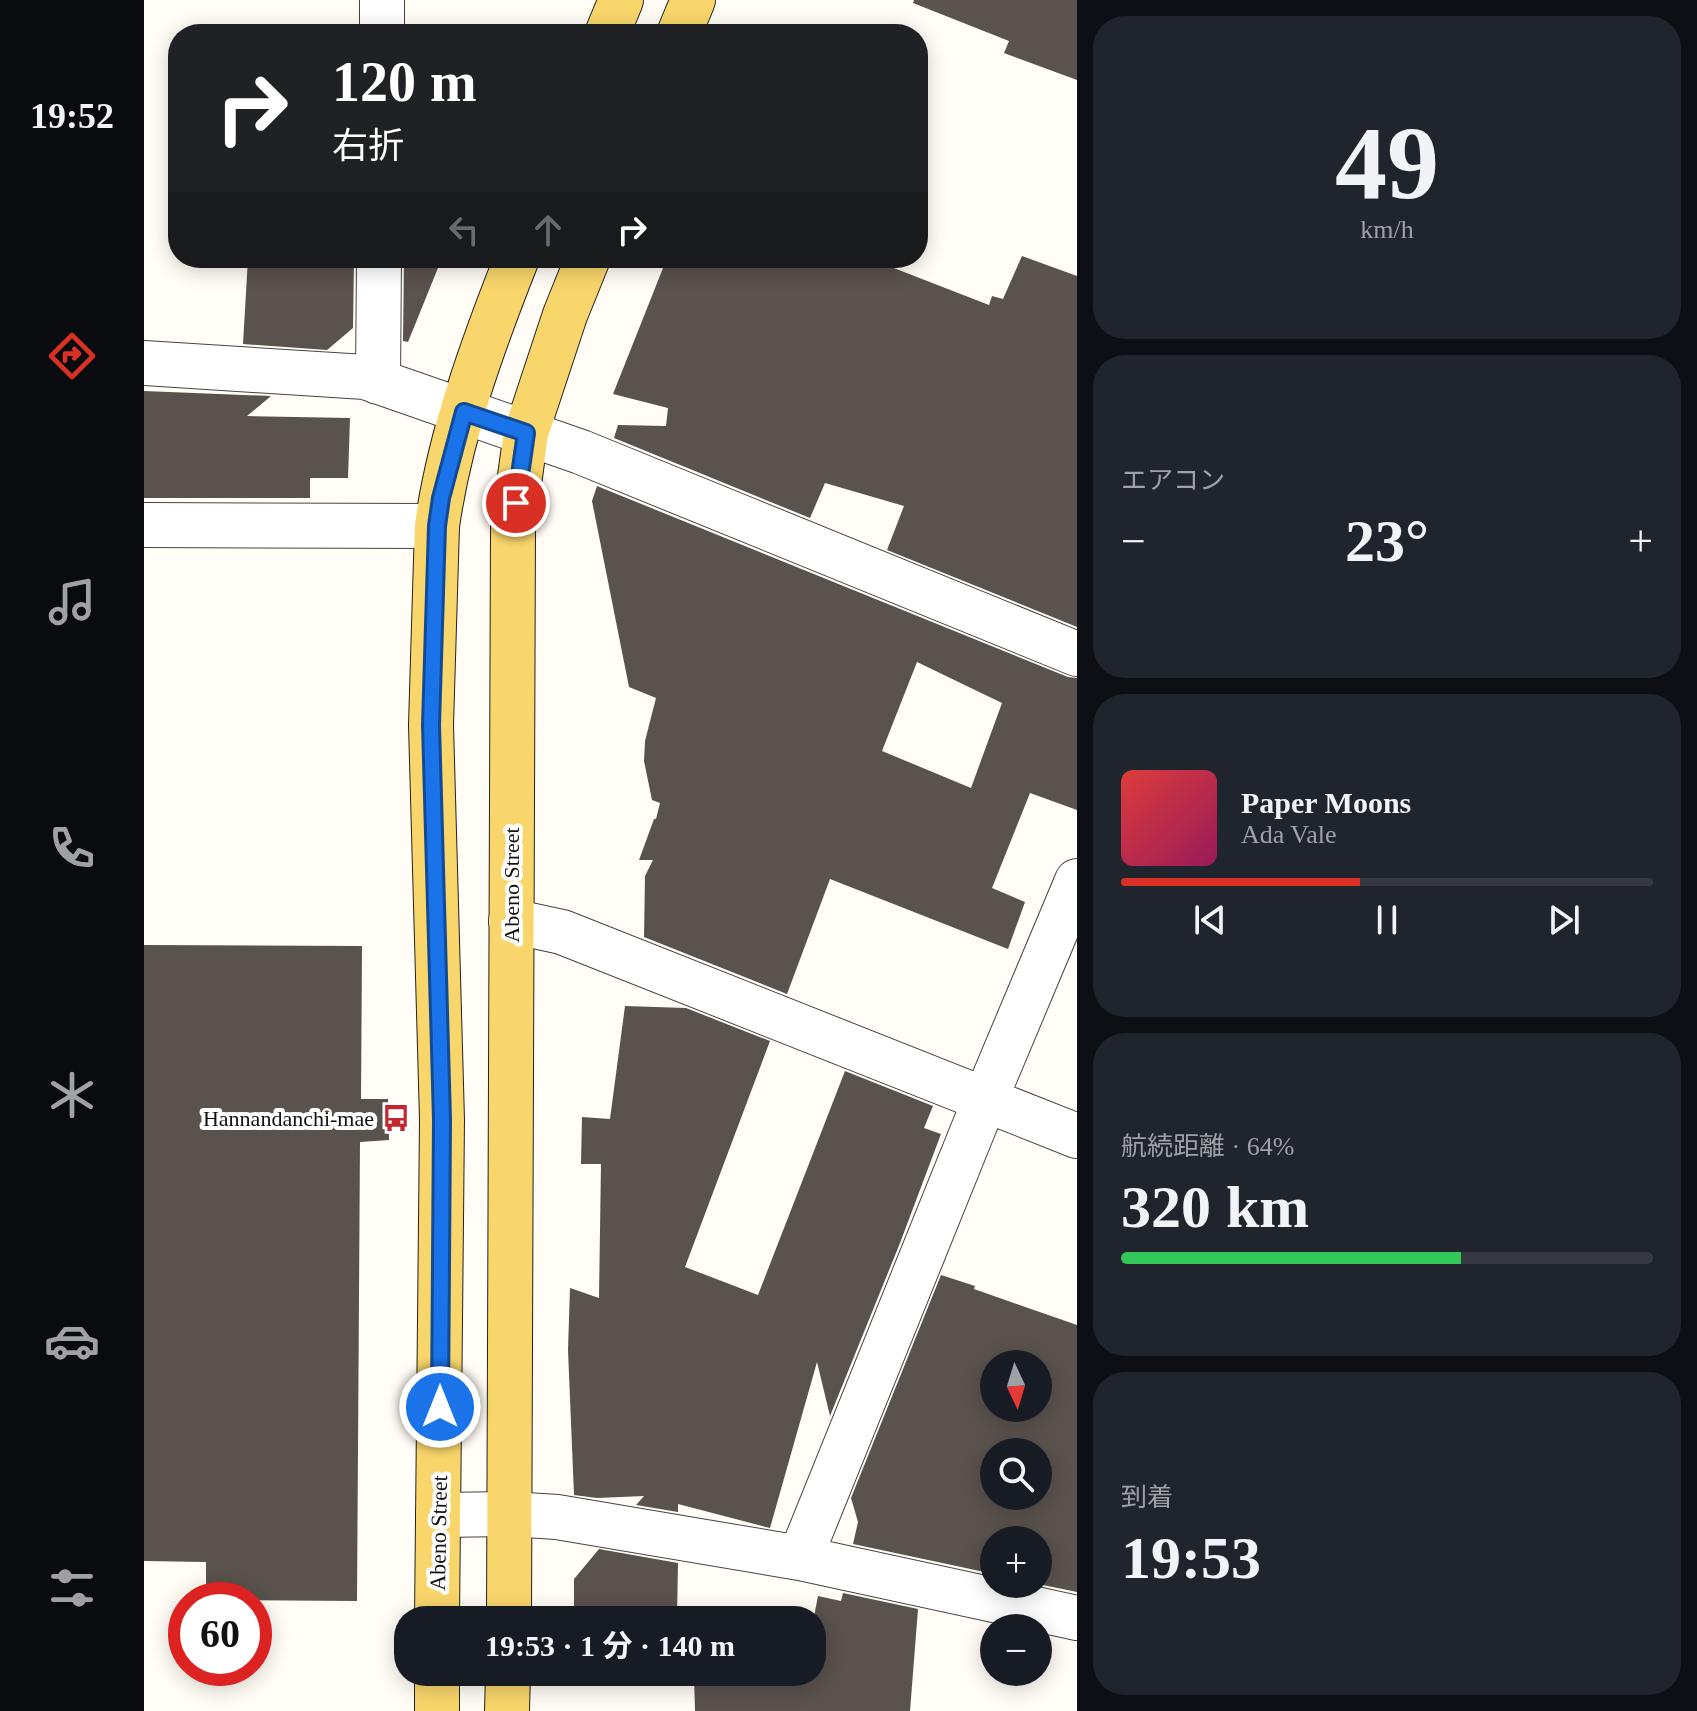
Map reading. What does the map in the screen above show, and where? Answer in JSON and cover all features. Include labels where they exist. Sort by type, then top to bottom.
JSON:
[{"type":"main road","points":[[611,24],[621,0]]},
{"type":"main road","points":[[683,24],[693,0]]},
{"type":"main road","name":"Abeno Street","points":[[437,1606],[442,1120],[431,725],[437,526],[441,498],[464,412],[490,327],[513,268]]},
{"type":"main road","name":"Abeno Street","points":[[509,1606],[513,527],[526,433],[584,268]]},
{"type":"main road","points":[[437,1686],[437,1711]]},
{"type":"main road","points":[[507,1711],[508,1686]]},
{"type":"street","points":[[382,0],[382,24]]},
{"type":"street","points":[[378,382],[379,268]]},
{"type":"street","points":[[144,363],[365,377],[596,458],[1077,654]]},
{"type":"street","points":[[144,525],[437,526]]},
{"type":"street","points":[[800,1558],[1077,881]]},
{"type":"street","points":[[511,921],[562,932],[1077,1136]]},
{"type":"street","points":[[438,1515],[557,1517],[800,1558],[1077,1618]]},
{"type":"building","points":[[914,0],[1077,0],[1077,80],[1004,53],[1009,41],[913,3]]},
{"type":"building","points":[[1022,256],[1077,276],[1077,627],[887,550],[904,506],[825,483],[810,518],[614,438],[618,425],[666,426],[668,408],[613,394],[663,268],[894,268],[989,305],[992,296],[1003,299]]},
{"type":"building","points":[[247,268],[354,268],[353,328],[327,350],[243,344]]},
{"type":"building","points":[[404,268],[438,268],[408,342],[403,341]]},
{"type":"building","points":[[144,391],[271,396],[247,416],[350,418],[348,478],[310,478],[310,498],[144,498]]},
{"type":"building","points":[[597,486],[1068,677],[1077,678],[1077,810],[1030,793],[992,888],[1025,902],[1008,949],[830,879],[787,994],[644,937],[645,876],[653,860],[639,860],[660,803],[652,800],[644,761],[645,741],[656,698],[629,687],[592,501]],"holes":[[[917,662],[1002,703],[971,788],[882,751]]]},
{"type":"building","points":[[144,945],[362,946],[361,1099],[388,1099],[389,1140],[360,1142],[357,1601],[272,1600],[272,1582],[206,1582],[206,1562],[144,1561]]},
{"type":"building","points":[[625,1006],[686,1008],[770,1041],[685,1267],[758,1295],[845,1071],[933,1106],[924,1128],[941,1134],[830,1416],[817,1362],[770,1528],[678,1504],[678,1512],[636,1505],[644,1496],[597,1498],[574,1495],[568,1350],[570,1288],[599,1298],[601,1164],[581,1164],[582,1117],[610,1119]]},
{"type":"building","points":[[941,1275],[1077,1325],[1077,1592],[1052,1587],[1052,1526],[980,1526],[980,1571],[853,1544],[858,1522],[851,1498]]},
{"type":"building","points":[[599,1549],[678,1563],[677,1606],[574,1606],[574,1579]]},
{"type":"building","points":[[843,1593],[918,1609],[910,1711],[695,1711],[694,1686],[826,1686],[826,1606],[816,1606],[818,1596],[841,1601]]},
{"type":"place","name":"Hannandanchi-mae","points":[[396,1118]]},
{"type":"route","points":[[440,1407],[442,1120],[431,725],[437,526],[441,498],[464,412],[526,433],[516,503]]}]
